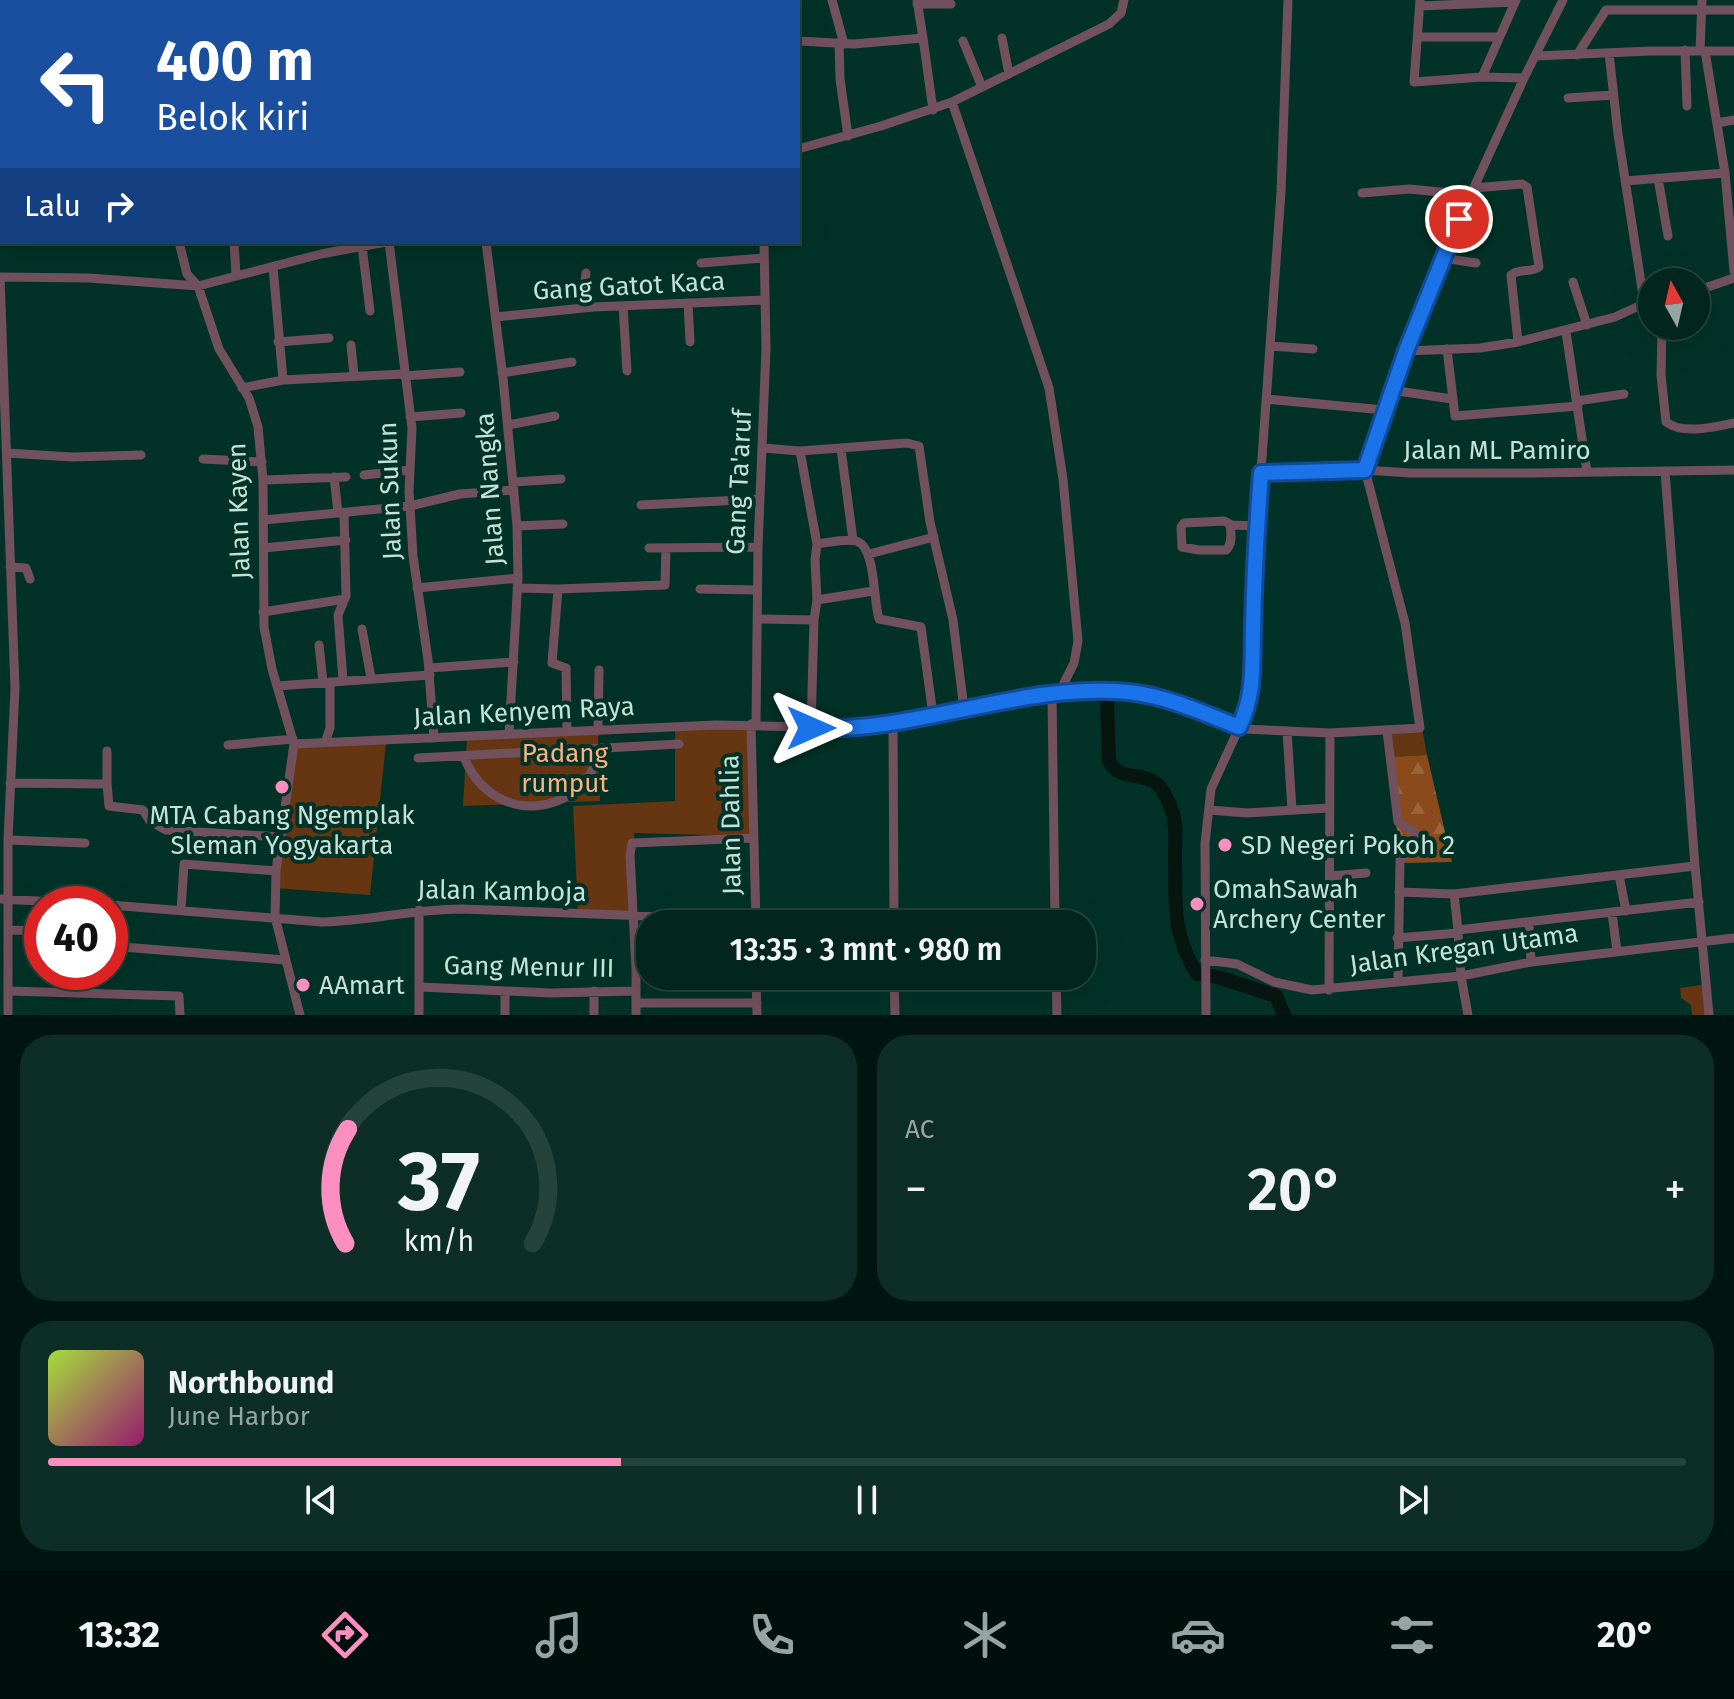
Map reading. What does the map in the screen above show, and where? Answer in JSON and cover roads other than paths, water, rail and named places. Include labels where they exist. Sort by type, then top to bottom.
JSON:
[{"type":"street","points":[[832,0],[842,43],[840,79],[848,136]]},
{"type":"street","points":[[800,148],[952,102],[1117,19],[1124,0]]},
{"type":"street","points":[[1206,1015],[1205,843],[1211,789],[1248,708],[1253,679],[1261,473],[1281,192],[1288,0]]},
{"type":"street","points":[[753,724],[853,728],[1055,693],[1133,693],[1184,705],[1239,727],[1330,733],[1421,726],[1405,623],[1365,470],[1391,390],[1443,258],[1524,78],[1563,0]]},
{"type":"street","points":[[1482,77],[1516,1],[1420,3],[1414,82],[1482,77],[1524,78]]},
{"type":"street","points":[[933,110],[917,2],[951,4]]},
{"type":"street","points":[[1577,55],[1603,11],[1611,5],[1702,4],[1734,10]]},
{"type":"street","points":[[1702,4],[1703,51],[1725,173],[1734,271]]},
{"type":"street","points":[[1418,37],[1498,37]]},
{"type":"street","points":[[800,41],[842,43],[923,38]]},
{"type":"street","points":[[1002,38],[1009,74]]},
{"type":"street","points":[[963,41],[982,87]]},
{"type":"street","points":[[1685,50],[1687,106]]},
{"type":"street","points":[[1536,56],[1734,51]]},
{"type":"street","points":[[1609,53],[1625,181],[1642,268]]},
{"type":"street","points":[[1568,98],[1613,95]]},
{"type":"street","points":[[952,102],[1049,388],[1063,479],[1078,641],[1074,663],[1055,693],[1055,910]]},
{"type":"street","points":[[1717,123],[1734,120]]},
{"type":"street","points":[[1625,181],[1725,173]]},
{"type":"street","points":[[1658,178],[1668,236]]},
{"type":"street","points":[[1362,193],[1409,189],[1472,191],[1522,184],[1527,187],[1539,266],[1511,275],[1518,342]]},
{"type":"street","points":[[180,244],[187,274],[198,286]]},
{"type":"street","points":[[234,244],[236,274]]},
{"type":"street","points":[[320,244],[321,254]]},
{"type":"street","points":[[8,1015],[9,930],[4,899],[15,688],[0,277],[89,278],[198,286],[236,274],[375,244]]},
{"type":"street","name":"Jalan Sukun","points":[[388,244],[412,437],[410,506],[434,738]]},
{"type":"street","name":"Jalan Nangka","points":[[486,244],[517,526],[518,583],[509,734]]},
{"type":"street","name":"Gang Ta'aruf","points":[[753,724],[766,348],[764,244]]},
{"type":"street","points":[[362,246],[370,311]]},
{"type":"street","points":[[701,263],[763,258]]},
{"type":"street","points":[[1443,258],[1476,263]]},
{"type":"street","points":[[273,267],[283,380]]},
{"type":"street","points":[[582,308],[586,273]]},
{"type":"street","points":[[1710,286],[1734,278]]},
{"type":"street","points":[[1573,282],[1587,325]]},
{"type":"street","name":"Jalan Kayen","points":[[198,286],[219,349],[256,416],[263,480],[263,612],[268,653],[294,742]]},
{"type":"street","name":"Gang Gatot Kaca","points":[[496,317],[582,308],[765,300]]},
{"type":"street","points":[[688,303],[690,342]]},
{"type":"street","points":[[623,306],[627,371]]},
{"type":"street","points":[[1406,351],[1518,342],[1566,332],[1615,317],[1638,306]]},
{"type":"street","points":[[1566,332],[1587,472]]},
{"type":"street","points":[[278,342],[329,338]]},
{"type":"street","points":[[1662,340],[1661,375],[1666,422],[1671,426],[1691,428],[1734,423]]},
{"type":"street","points":[[351,345],[354,375]]},
{"type":"street","points":[[1270,346],[1313,349]]},
{"type":"street","points":[[1447,349],[1453,415],[1457,417],[1577,404],[1624,394]]},
{"type":"street","points":[[502,373],[572,362]]},
{"type":"street","points":[[242,388],[283,380],[460,372]]},
{"type":"street","points":[[1391,390],[1452,399]]},
{"type":"street","points":[[1266,399],[1384,410]]},
{"type":"street","points":[[410,417],[461,413]]},
{"type":"street","points":[[508,425],[555,416]]},
{"type":"street","points":[[762,448],[800,451],[907,443],[918,445],[953,620],[964,709]]},
{"type":"street","points":[[841,449],[853,540]]},
{"type":"street","points":[[800,451],[817,544],[811,728]]},
{"type":"street","points":[[7,453],[72,457],[141,455]]},
{"type":"street","points":[[203,459],[262,462]]},
{"type":"street","points":[[364,475],[410,470]]},
{"type":"street","name":"Jalan ML Pamiro","points":[[1261,473],[1734,470]]},
{"type":"street","points":[[1665,471],[1709,1015]]},
{"type":"street","points":[[334,477],[346,540],[345,599],[338,615],[343,680]]},
{"type":"street","points":[[263,480],[346,477]]},
{"type":"street","points":[[264,520],[410,506],[460,494],[561,479]]},
{"type":"street","points":[[641,505],[760,499]]},
{"type":"street","points":[[1230,525],[1230,544],[1226,550],[1185,549],[1181,544],[1181,527],[1186,522],[1224,521],[1230,525],[1259,526]]},
{"type":"street","points":[[517,526],[563,524]]},
{"type":"street","points":[[869,554],[934,537]]},
{"type":"street","points":[[264,548],[346,540]]},
{"type":"street","points":[[817,544],[853,540],[863,544],[869,554],[879,619],[921,627],[933,715]]},
{"type":"street","points":[[649,548],[758,547]]},
{"type":"street","points":[[417,588],[518,583],[558,589],[665,585],[666,548]]},
{"type":"street","points":[[10,567],[26,568],[30,579]]},
{"type":"street","points":[[558,589],[552,663],[566,668],[571,732],[576,749]]},
{"type":"street","points":[[700,589],[757,590]]},
{"type":"street","points":[[817,600],[873,591]]},
{"type":"street","points":[[263,612],[345,599]]},
{"type":"street","points":[[757,619],[814,620]]},
{"type":"street","points":[[362,629],[371,678]]},
{"type":"street","points":[[319,645],[330,728],[325,743]]},
{"type":"street","points":[[277,686],[514,662]]},
{"type":"street","points":[[598,731],[599,670]]},
{"type":"street","points":[[893,723],[894,910]]},
{"type":"street","name":"Jalan Kenyem Raya","points":[[228,745],[753,724]]},
{"type":"street","name":"Jalan Dahlia","points":[[753,724],[756,910]]},
{"type":"street","points":[[1287,731],[1292,810]]},
{"type":"street","points":[[1387,731],[1398,822],[1414,832],[1417,841],[1400,859],[1398,981]]},
{"type":"street","points":[[1329,990],[1330,733]]},
{"type":"street","points":[[478,736],[479,756]]},
{"type":"street","points":[[294,742],[276,871],[275,917],[300,1015]]},
{"type":"street","points":[[418,758],[679,744]]},
{"type":"street","points":[[464,757],[472,775],[488,791],[504,801],[529,807],[559,800],[576,787],[594,766],[601,748]]},
{"type":"street","points":[[107,751],[109,806],[143,810],[150,821],[166,830],[281,837]]},
{"type":"street","points":[[10,783],[107,784]]},
{"type":"street","points":[[1209,810],[1247,813],[1329,808]]},
{"type":"street","points":[[636,969],[632,843],[753,838]]},
{"type":"street","points":[[8,840],[85,843]]},
{"type":"street","points":[[181,910],[184,864],[276,871]]},
{"type":"street","points":[[1399,892],[1454,894],[1695,866]]},
{"type":"street","points":[[1330,876],[1366,873]]},
{"type":"street","points":[[1619,875],[1626,911]]},
{"type":"street","points":[[1454,894],[1458,930],[1699,902]]},
{"type":"street","points":[[4,899],[24,900]]},
{"type":"street","name":"Jalan Kamboja","points":[[128,906],[322,922],[351,921],[419,910],[505,910],[636,916]]},
{"type":"street","points":[[419,910],[419,1015]]},
{"type":"street","points":[[1612,913],[1617,951]]},
{"type":"street","points":[[1529,923],[1531,962]]},
{"type":"street","points":[[9,930],[24,930]]},
{"type":"street","points":[[1397,938],[1458,933],[1468,1015]]},
{"type":"street","name":"Jalan Kregan Utama","points":[[1205,960],[1237,964],[1288,986],[1329,990],[1461,976],[1531,962],[1734,938]]},
{"type":"street","points":[[128,947],[286,960]]},
{"type":"street","name":"Gang Menur III","points":[[421,987],[505,992],[636,991]]},
{"type":"street","points":[[757,990],[757,1015]]},
{"type":"street","points":[[894,990],[895,1015]]},
{"type":"street","points":[[1056,990],[1057,1015]]},
{"type":"street","points":[[8,991],[179,996],[180,1015]]},
{"type":"street","points":[[594,991],[594,1015]]},
{"type":"street","points":[[636,991],[636,1015]]},
{"type":"street","points":[[505,992],[505,1015]]},
{"type":"street","points":[[636,1003],[757,1003]]},
{"type":"waterway","points":[[1107,698],[1109,761],[1119,772],[1157,784],[1172,811],[1179,930],[1197,974],[1218,977],[1276,996],[1284,1015]]},
{"type":"place","name":"MTA Cabang Ngemplak Sleman Yogyakarta","points":[[282,787]]},
{"type":"place","name":"SD Negeri Pokoh 2","points":[[1225,845]]},
{"type":"place","name":"OmahSawah Archery Center","points":[[1197,904]]},
{"type":"place","name":"AAmart","points":[[303,985]]},
{"type":"park label","name":"Padang rumput","points":[[565,768]]}]
